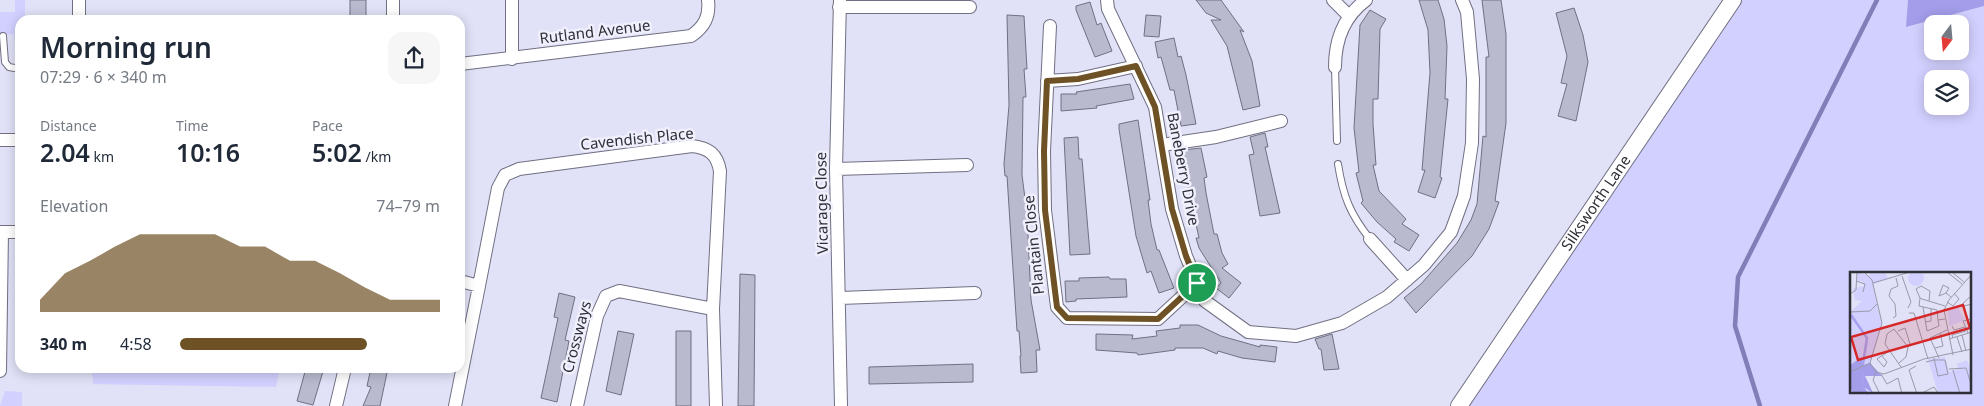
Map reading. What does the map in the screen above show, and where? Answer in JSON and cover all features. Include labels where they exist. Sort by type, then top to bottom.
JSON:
[{"type":"street","points":[[79,0],[79,15]]},
{"type":"street","points":[[393,0],[393,15]]},
{"type":"street","points":[[512,0],[512,59]]},
{"type":"street","name":"Rutland Avenue","points":[[465,64],[691,36],[702,29],[707,18],[708,0]]},
{"type":"street","name":"Baneberry Drive","points":[[1107,0],[1108,9],[1155,107],[1172,209],[1186,256],[1205,302],[1248,332],[1296,336],[1342,323],[1387,297],[1424,265],[1451,232],[1464,196],[1472,143],[1474,80],[1467,12],[1462,0]]},
{"type":"street","points":[[1333,0],[1349,16]]},
{"type":"street","points":[[1335,67],[1335,51],[1342,26],[1356,8],[1366,0]]},
{"type":"street","name":"Silksworth Lane","points":[[1459,406],[1733,0]]},
{"type":"street","points":[[840,3],[970,7]]},
{"type":"street","name":"Vicarage Close","points":[[840,3],[836,169],[841,406]]},
{"type":"street","name":"Plantain Close","points":[[1050,26],[1044,151],[1045,210],[1057,307],[1067,318],[1158,319],[1197,283]]},
{"type":"street","points":[[1047,81],[1078,79],[1136,66]]},
{"type":"street","points":[[1162,145],[1216,137],[1281,121]]},
{"type":"street","points":[[0,140],[15,140]]},
{"type":"street","name":"Cavendish Place","points":[[479,286],[498,188],[505,176],[519,169],[692,146],[702,147],[713,152],[718,161],[720,171],[713,308],[716,406]]},
{"type":"street","points":[[836,169],[967,165]]},
{"type":"street","points":[[0,371],[1,232],[15,232]]},
{"type":"street","points":[[1370,239],[1407,280]]},
{"type":"street","points":[[465,282],[479,286],[465,359]]},
{"type":"street","name":"Crossways","points":[[577,406],[597,316],[606,296],[619,291],[713,308]]},
{"type":"street","points":[[840,298],[976,293]]},
{"type":"street","points":[[336,406],[344,373]]},
{"type":"street","points":[[456,406],[462,373]]},
{"type":"lane","points":[[3,36],[5,62],[9,68],[15,69]]},
{"type":"lane","points":[[1335,67],[1337,141]]},
{"type":"lane","points":[[1338,164],[1343,193],[1355,220],[1370,239]]},
{"type":"shaded area","points":[[15,0],[25,0],[25,15],[15,15],[15,47],[14,34],[0,35],[0,12],[15,12]]},
{"type":"shaded area","points":[[1733,0],[1908,0],[1907,27],[1924,22],[1924,60],[1969,60],[1969,15],[1951,15],[1984,6],[1984,406],[1459,406]]},
{"type":"shaded area","points":[[1908,0],[1984,0],[1984,6],[1951,15],[1924,15],[1924,22],[1906,27]]},
{"type":"shaded area","points":[[92,373],[279,373],[276,387],[93,384]]},
{"type":"shaded area","points":[[5,391],[22,392],[22,406],[0,406]]},
{"type":"building","points":[[350,0],[366,0],[366,15],[350,15]]},
{"type":"building","points":[[1196,0],[1221,0],[1244,32],[1240,30],[1252,61],[1260,106],[1243,110],[1227,46],[1211,20],[1221,20],[1206,13]]},
{"type":"building","points":[[1419,0],[1438,0],[1444,19],[1447,46],[1445,99],[1448,99],[1440,177],[1442,178],[1435,198],[1418,192],[1425,170],[1422,170],[1430,73],[1428,30]]},
{"type":"building","points":[[1482,0],[1501,0],[1506,34],[1506,123],[1495,201],[1499,202],[1489,229],[1472,256],[1416,313],[1404,298],[1421,284],[1457,243],[1471,220],[1477,204],[1483,136],[1486,137],[1486,57],[1489,57]]},
{"type":"building","points":[[1090,2],[1097,25],[1101,23],[1112,51],[1095,57],[1076,10],[1076,6]]},
{"type":"building","points":[[1574,8],[1583,35],[1588,62],[1576,121],[1558,116],[1567,84],[1561,83],[1567,56],[1556,13]]},
{"type":"building","points":[[1370,10],[1386,19],[1380,29],[1378,99],[1373,99],[1376,165],[1373,165],[1379,191],[1406,219],[1402,224],[1419,235],[1409,251],[1394,242],[1396,239],[1377,222],[1361,203],[1363,201],[1356,173],[1359,172],[1354,128],[1360,25]]},
{"type":"building","points":[[1007,15],[1024,16],[1027,69],[1024,69],[1026,97],[1023,97],[1022,175],[1027,214],[1031,300],[1040,350],[1036,350],[1037,372],[1021,373],[1007,176],[1005,176],[1004,164],[1009,105]]},
{"type":"building","points":[[1146,15],[1161,16],[1159,37],[1144,36]]},
{"type":"building","points":[[1174,38],[1178,57],[1181,56],[1186,75],[1196,124],[1181,126],[1174,90],[1170,90],[1161,57],[1158,58],[1155,42]]},
{"type":"building","points":[[1130,84],[1134,99],[1096,106],[1097,108],[1061,111],[1061,94],[1077,94],[1076,92]]},
{"type":"building","points":[[1138,120],[1150,200],[1148,200],[1151,224],[1157,250],[1159,250],[1174,288],[1159,293],[1151,271],[1147,273],[1136,236],[1119,129],[1119,124]]},
{"type":"building","points":[[1265,133],[1268,147],[1265,147],[1280,213],[1260,216],[1249,155],[1254,154],[1250,137]]},
{"type":"building","points":[[1078,137],[1079,159],[1082,159],[1090,254],[1070,255],[1064,138]]},
{"type":"building","points":[[1201,148],[1207,177],[1204,178],[1206,193],[1214,234],[1217,234],[1222,253],[1228,264],[1222,268],[1241,283],[1229,298],[1216,288],[1221,283],[1199,248],[1196,238],[1199,238],[1188,187],[1191,186],[1183,150]]},
{"type":"building","points":[[740,274],[755,275],[754,406],[738,406]]},
{"type":"building","points":[[1109,277],[1110,279],[1126,279],[1127,297],[1076,299],[1076,301],[1066,302],[1065,281],[1079,281],[1079,278]]},
{"type":"building","points":[[559,293],[575,297],[565,340],[569,341],[557,402],[541,398],[558,318],[554,317]]},
{"type":"building","points":[[1180,325],[1198,325],[1221,336],[1260,347],[1260,345],[1277,347],[1275,362],[1242,358],[1218,351],[1217,354],[1203,348],[1175,348],[1175,350],[1138,355],[1137,353],[1096,350],[1096,334],[1133,335],[1132,339],[1157,336],[1156,331],[1180,328]]},
{"type":"building","points":[[618,331],[634,334],[621,395],[606,391]]},
{"type":"building","points":[[676,331],[691,331],[691,406],[676,406]]},
{"type":"building","points":[[1332,334],[1339,369],[1324,370],[1321,349],[1319,349],[1315,339]]},
{"type":"building","points":[[973,364],[973,382],[869,384],[869,367]]},
{"type":"building","points":[[305,373],[323,373],[313,405],[297,401]]},
{"type":"building","points":[[370,373],[387,373],[380,406],[363,406],[371,387],[367,386]]},
{"type":"waterway","points":[[1760,406],[1735,326],[1738,277],[1877,0]]},
{"type":"route","points":[[1136,66],[1155,107],[1172,209],[1186,256],[1197,283],[1158,319],[1067,318],[1057,307],[1045,210],[1044,151],[1047,81],[1078,79],[1136,66]]}]
